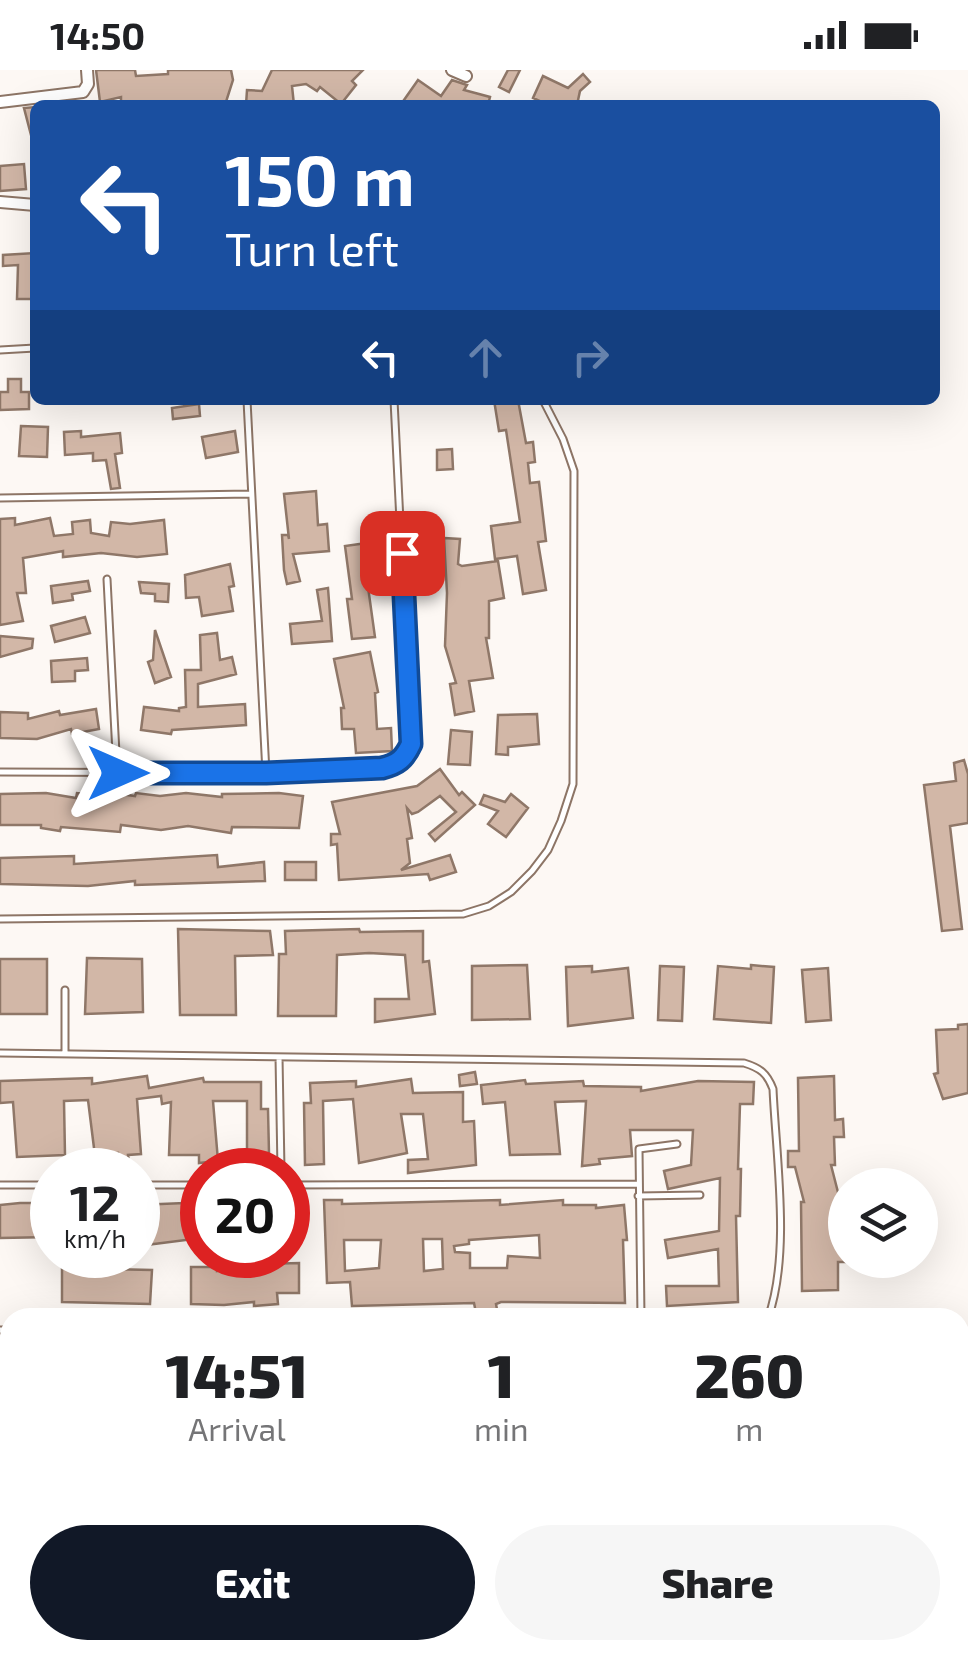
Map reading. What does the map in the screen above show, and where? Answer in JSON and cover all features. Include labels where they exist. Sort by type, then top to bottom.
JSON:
[{"type":"street","points":[[76,100],[86,88],[87,70]]},
{"type":"street","points":[[452,70],[466,76]]},
{"type":"street","points":[[0,102],[30,101]]},
{"type":"street","points":[[0,202],[30,205]]},
{"type":"lane","points":[[0,350],[30,348]]},
{"type":"lane","points":[[247,405],[266,773]]},
{"type":"lane","points":[[0,772],[266,773],[382,768],[405,757],[411,744],[394,405]]},
{"type":"lane","points":[[0,918],[463,914],[490,906],[511,892],[548,850],[573,784],[574,471],[564,439],[546,405]]},
{"type":"lane","points":[[0,498],[250,494]]},
{"type":"lane","points":[[107,579],[118,773]]},
{"type":"lane","points":[[65,990],[65,1054]]},
{"type":"lane","points":[[0,1053],[744,1062],[768,1075],[773,1088],[780,1249],[771,1308]]},
{"type":"lane","points":[[279,1057],[281,1148]]},
{"type":"lane","points":[[641,1308],[639,1150],[677,1144]]},
{"type":"lane","points":[[310,1185],[638,1184]]},
{"type":"lane","points":[[0,1185],[30,1185]]},
{"type":"lane","points":[[638,1196],[700,1195]]},
{"type":"building","points":[[96,70],[135,70],[136,76],[168,74],[168,70],[231,70],[233,80],[227,100],[100,100]]},
{"type":"building","points":[[272,70],[363,70],[352,81],[356,85],[344,100],[336,100],[320,87],[317,91],[306,84],[292,86],[293,100],[246,100],[247,90],[262,91]]},
{"type":"building","points":[[508,70],[520,70],[509,92],[499,87]]},
{"type":"building","points":[[583,74],[590,82],[580,91],[578,100],[533,98],[543,76],[568,88]]},
{"type":"building","points":[[418,80],[441,96],[452,80],[467,85],[464,90],[490,97],[489,100],[404,100]]},
{"type":"building","points":[[30,107],[30,131],[24,108]]},
{"type":"building","points":[[24,164],[26,189],[0,191],[0,166]]},
{"type":"building","points":[[30,253],[30,299],[17,299],[18,265],[3,266],[3,255]]},
{"type":"building","points":[[8,379],[21,379],[21,392],[29,392],[29,409],[0,410],[0,392],[8,392]]},
{"type":"building","points":[[199,405],[200,416],[173,419],[172,408]]},
{"type":"building","points":[[495,405],[519,405],[526,443],[533,442],[535,462],[528,463],[530,483],[539,482],[546,541],[538,542],[546,590],[523,594],[517,556],[495,559],[491,526],[520,522],[506,430],[499,431]]},
{"type":"building","points":[[21,426],[48,427],[47,457],[19,456]]},
{"type":"building","points":[[81,431],[81,437],[120,433],[122,453],[115,454],[120,488],[111,489],[106,460],[93,461],[93,453],[65,455],[64,432]]},
{"type":"building","points":[[235,431],[238,452],[206,458],[202,437]]},
{"type":"building","points":[[452,449],[453,469],[437,470],[437,450]]},
{"type":"building","points":[[316,491],[318,525],[327,524],[329,551],[293,554],[300,581],[287,584],[282,535],[289,539],[284,494]]},
{"type":"building","points":[[15,518],[15,525],[50,518],[54,536],[73,534],[72,522],[90,520],[91,533],[109,536],[111,522],[164,520],[167,554],[63,557],[63,551],[23,558],[26,593],[17,593],[23,621],[0,625],[0,519]]},
{"type":"building","points":[[444,538],[460,539],[458,564],[462,566],[498,561],[504,598],[489,601],[486,638],[493,678],[469,681],[474,711],[455,715],[450,684],[456,683],[445,646]]},
{"type":"building","points":[[367,543],[375,637],[352,639],[347,599],[352,599],[345,546]]},
{"type":"building","points":[[230,564],[233,611],[202,616],[199,597],[186,598],[185,575]]},
{"type":"building","points":[[88,581],[90,591],[72,594],[73,600],[53,603],[51,586]]},
{"type":"building","points":[[139,582],[169,584],[168,602],[155,601],[155,594],[141,593]]},
{"type":"building","points":[[328,588],[332,641],[292,644],[290,624],[322,621],[317,590]]},
{"type":"building","points":[[85,617],[90,633],[55,642],[51,626]]},
{"type":"building","points":[[155,630],[171,677],[155,683],[148,662],[153,660]]},
{"type":"building","points":[[217,633],[220,660],[232,657],[236,674],[198,684],[198,707],[245,704],[246,725],[172,730],[171,734],[141,730],[144,707],[179,711],[186,707],[185,670],[201,670],[200,635]]},
{"type":"building","points":[[0,636],[33,639],[32,648],[0,657]]},
{"type":"building","points":[[370,652],[378,692],[377,729],[391,728],[392,751],[356,753],[354,729],[342,729],[344,708],[334,659]]},
{"type":"building","points":[[87,658],[88,670],[75,671],[75,681],[52,682],[51,661]]},
{"type":"building","points":[[96,709],[99,729],[72,734],[71,729],[37,739],[0,738],[0,712],[28,713],[28,719],[59,711],[60,715]]},
{"type":"building","points":[[537,714],[539,744],[508,747],[508,755],[496,754],[498,715]]},
{"type":"building","points":[[451,730],[472,732],[470,765],[448,764]]},
{"type":"building","points":[[964,760],[968,774],[968,823],[950,826],[962,929],[942,931],[924,785],[956,781],[954,763]]},
{"type":"building","points":[[440,769],[459,795],[462,792],[475,805],[435,841],[429,834],[456,812],[440,796],[418,812],[412,814],[407,808],[412,838],[407,839],[410,863],[401,870],[450,855],[456,872],[430,880],[428,874],[339,880],[337,844],[331,845],[331,834],[340,834],[332,802],[417,786]]},
{"type":"building","points":[[106,792],[135,796],[303,796],[299,828],[232,827],[231,833],[188,826],[161,830],[121,825],[120,832],[0,825],[0,794],[46,793],[76,798],[77,793],[105,796]]},
{"type":"building","points":[[511,794],[528,808],[506,837],[488,824],[498,811],[480,804],[484,795],[505,802]]},
{"type":"building","points":[[217,855],[218,867],[264,862],[265,881],[0,884],[0,858],[74,856],[74,864]]},
{"type":"building","points":[[285,862],[316,862],[316,880],[285,880]]},
{"type":"building","points":[[178,929],[270,931],[273,955],[235,956],[236,1015],[180,1015]]},
{"type":"building","points":[[285,931],[423,931],[423,962],[429,961],[435,1014],[375,1022],[375,999],[409,999],[405,955],[369,953],[337,955],[336,1016],[278,1016],[279,954],[286,954]]},
{"type":"building","points":[[87,958],[142,959],[143,1012],[85,1014]]},
{"type":"building","points":[[0,959],[47,959],[47,1014],[0,1014]]},
{"type":"building","points":[[527,965],[530,1019],[472,1020],[472,966]]},
{"type":"building","points":[[751,965],[774,967],[771,1023],[714,1019],[718,966],[751,969]]},
{"type":"building","points":[[592,966],[592,972],[628,968],[633,1018],[568,1026],[566,967]]},
{"type":"building","points":[[660,966],[684,967],[682,1021],[658,1020]]},
{"type":"building","points":[[828,968],[831,1020],[806,1022],[802,970]]},
{"type":"building","points":[[968,1024],[968,1093],[943,1099],[934,1074],[938,1073],[936,1030],[958,1029],[958,1025]]},
{"type":"building","points":[[475,1072],[477,1084],[460,1086],[459,1075]]},
{"type":"building","points":[[147,1076],[149,1088],[203,1078],[204,1082],[261,1082],[261,1109],[268,1109],[269,1148],[247,1148],[247,1101],[213,1101],[217,1148],[180,1148],[180,1155],[169,1155],[171,1102],[162,1104],[161,1096],[137,1099],[141,1148],[94,1148],[88,1100],[64,1101],[65,1148],[30,1148],[30,1156],[17,1157],[13,1102],[0,1103],[0,1081],[92,1078],[92,1084]]},
{"type":"building","points":[[834,1076],[835,1120],[843,1119],[844,1137],[834,1137],[835,1165],[828,1168],[828,1278],[838,1278],[838,1290],[802,1291],[804,1202],[795,1167],[788,1167],[788,1151],[799,1151],[798,1078]]},
{"type":"building","points":[[411,1079],[413,1093],[463,1092],[463,1122],[474,1121],[476,1165],[408,1173],[408,1160],[428,1159],[423,1114],[401,1114],[407,1153],[359,1163],[353,1099],[323,1101],[324,1164],[310,1165],[310,1148],[305,1148],[304,1103],[311,1103],[310,1083],[356,1081],[356,1087]]},
{"type":"building","points":[[525,1080],[526,1084],[583,1081],[584,1086],[641,1087],[641,1091],[698,1081],[754,1082],[753,1104],[740,1104],[738,1302],[667,1306],[666,1286],[719,1286],[718,1249],[668,1258],[665,1240],[719,1231],[720,1178],[668,1189],[664,1171],[691,1165],[693,1130],[630,1130],[632,1156],[599,1159],[600,1164],[582,1166],[586,1101],[555,1102],[560,1154],[510,1155],[505,1102],[483,1104],[481,1085]]},
{"type":"building","points":[[324,1200],[342,1200],[342,1204],[500,1200],[500,1205],[563,1200],[563,1205],[596,1208],[624,1205],[625,1303],[501,1302],[497,1308],[475,1308],[474,1303],[352,1306],[350,1282],[327,1283]],"holes":[[[539,1235],[540,1258],[508,1256],[507,1268],[470,1268],[470,1253],[455,1252],[454,1246],[469,1244],[469,1240]],[[423,1239],[442,1239],[443,1269],[424,1271]],[[344,1240],[381,1240],[379,1268],[345,1271]]]},
{"type":"building","points":[[30,1203],[30,1237],[0,1238],[0,1205]]},
{"type":"building","points":[[180,1203],[180,1241],[160,1243],[160,1204]]},
{"type":"building","points":[[62,1278],[152,1278],[150,1304],[62,1302]]},
{"type":"building","points":[[191,1278],[299,1278],[299,1293],[277,1293],[278,1304],[191,1304]]},
{"type":"route","points":[[118,773],[266,773],[382,768],[396,764],[411,744],[402,553]]}]
